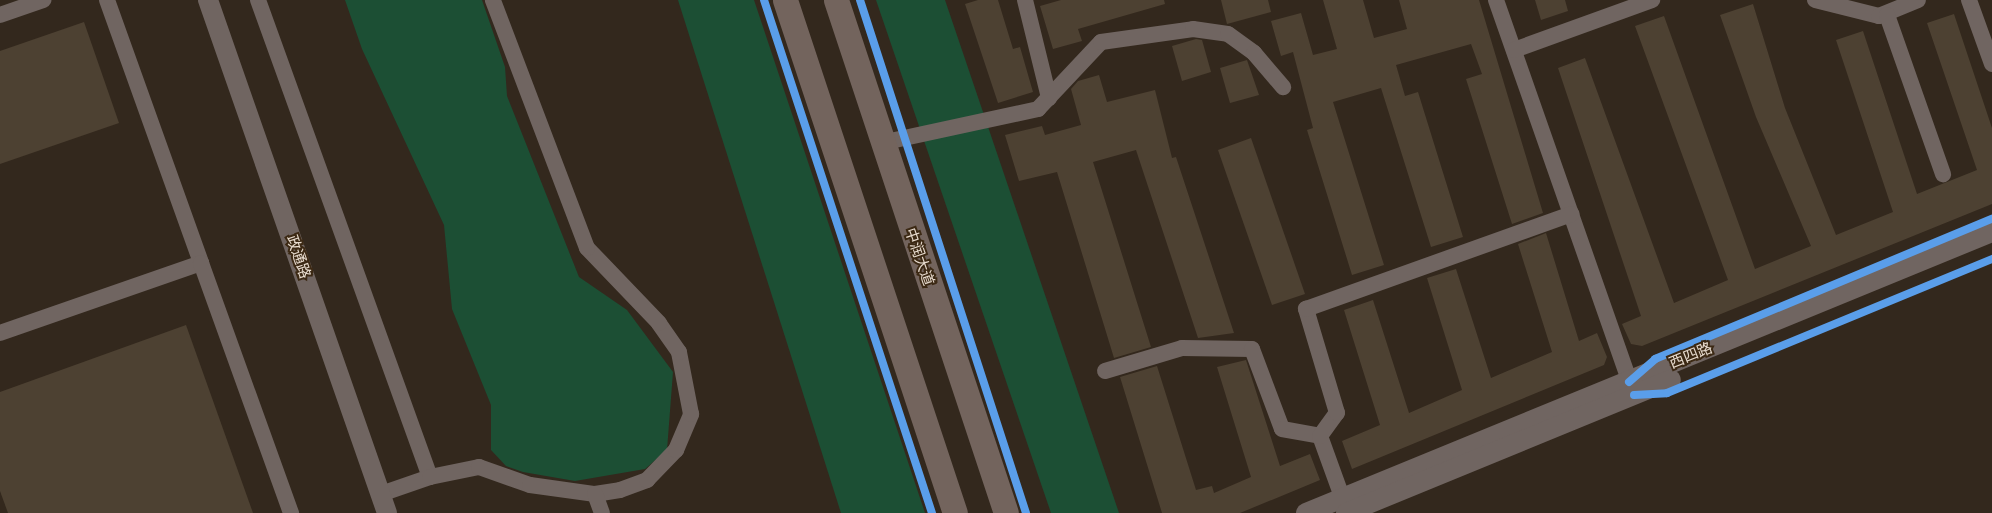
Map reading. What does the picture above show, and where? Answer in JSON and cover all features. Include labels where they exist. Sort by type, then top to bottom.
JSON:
[{"type":"main road","points":[[785,0],[955,513]]},
{"type":"main road","name":"中润大道","points":[[836,0],[881,143],[1006,513]]},
{"type":"street","points":[[0,15],[43,0]]},
{"type":"street","points":[[107,0],[291,513]]},
{"type":"street","name":"政通路","points":[[208,0],[387,513]]},
{"type":"street","points":[[258,0],[430,477]]},
{"type":"street","points":[[381,494],[430,477],[479,468],[530,485],[595,494],[647,480],[676,450],[691,414],[687,378],[679,352],[659,323],[587,248],[493,0]]},
{"type":"street","points":[[1025,0],[1049,98]]},
{"type":"street","points":[[1496,0],[1632,388]]},
{"type":"street","points":[[1514,50],[1652,0]]},
{"type":"street","points":[[1815,0],[1887,15],[1918,0]]},
{"type":"street","points":[[1969,0],[1992,64]]},
{"type":"street","points":[[1887,15],[1943,174]]},
{"type":"street","points":[[881,143],[1038,109],[1101,42],[1193,29],[1228,34],[1254,53],[1282,87]]},
{"type":"street","points":[[1320,436],[1337,413],[1306,309],[1571,214]]},
{"type":"street","name":"西四路","points":[[1306,513],[1346,508],[1632,388],[1992,232]]},
{"type":"street","name":"西四路","points":[[1632,388],[1992,246]]},
{"type":"street","points":[[0,333],[201,263]]},
{"type":"street","points":[[1105,371],[1182,348],[1252,349],[1282,429],[1320,436]]},
{"type":"street","points":[[1320,436],[1346,508]]},
{"type":"street","points":[[595,494],[602,513]]},
{"type":"green space","points":[[345,0],[482,0],[505,67],[507,96],[579,277],[627,310],[673,372],[667,450],[645,469],[575,481],[523,472],[506,466],[491,450],[491,405],[452,309],[444,225],[362,49]]},
{"type":"green space","points":[[678,0],[754,0],[925,513],[841,513]]},
{"type":"green space","points":[[876,0],[945,0],[1119,513],[1051,513]]},
{"type":"building","points":[[978,0],[998,0],[1013,49],[1020,47],[1033,92],[998,103],[965,4]]},
{"type":"building","points":[[1061,0],[1164,0],[1165,4],[1078,29],[1082,41],[1053,49],[1040,6]]},
{"type":"building","points":[[1221,0],[1268,0],[1271,12],[1227,24]]},
{"type":"building","points":[[1323,0],[1363,0],[1374,38],[1407,29],[1399,0],[1479,0],[1543,213],[1512,224],[1466,79],[1482,74],[1471,44],[1396,65],[1405,96],[1418,92],[1463,237],[1431,247],[1381,88],[1333,102],[1384,265],[1352,275],[1307,130],[1313,128],[1293,52],[1281,56],[1271,21],[1301,13],[1313,55],[1337,49]]},
{"type":"building","points":[[1535,0],[1565,0],[1568,11],[1541,20]]},
{"type":"building","points":[[1753,4],[1785,108],[1836,235],[1893,212],[1836,40],[1863,31],[1917,194],[1977,170],[1927,23],[1954,14],[1992,128],[1992,204],[1642,346],[1631,344],[1622,324],[1641,316],[1558,68],[1585,58],[1674,303],[1728,280],[1635,26],[1664,16],[1755,269],[1811,246],[1756,117],[1720,15]]},
{"type":"building","points":[[84,22],[119,123],[0,164],[0,51]]},
{"type":"building","points":[[1196,39],[1202,40],[1211,72],[1182,81],[1172,46]]},
{"type":"building","points":[[1247,60],[1259,95],[1230,103],[1220,68]]},
{"type":"building","points":[[1099,75],[1107,102],[1155,90],[1172,158],[1176,157],[1234,333],[1198,338],[1136,150],[1093,162],[1151,347],[1114,358],[1057,172],[1019,181],[1005,135],[1042,126],[1045,135],[1081,125],[1071,89],[1078,81]]},
{"type":"building","points":[[1251,138],[1305,294],[1272,305],[1218,150]]},
{"type":"building","points":[[1546,233],[1579,341],[1597,333],[1607,357],[1604,365],[1352,469],[1342,441],[1380,425],[1344,310],[1373,300],[1409,413],[1462,390],[1427,278],[1456,269],[1491,378],[1552,352],[1518,244]]},
{"type":"building","points":[[186,325],[253,513],[8,513],[0,491],[0,392]]},
{"type":"building","points":[[1246,360],[1280,466],[1310,454],[1320,480],[1240,513],[1162,513],[1120,377],[1157,366],[1196,490],[1212,486],[1214,493],[1251,477],[1217,367]]},
{"type":"cycle path","points":[[764,0],[932,513]]},
{"type":"cycle path","points":[[860,0],[1026,513]]},
{"type":"cycle path","points":[[1629,382],[1655,359],[1992,219]]},
{"type":"cycle path","points":[[1634,395],[1667,393],[1992,259]]}]
